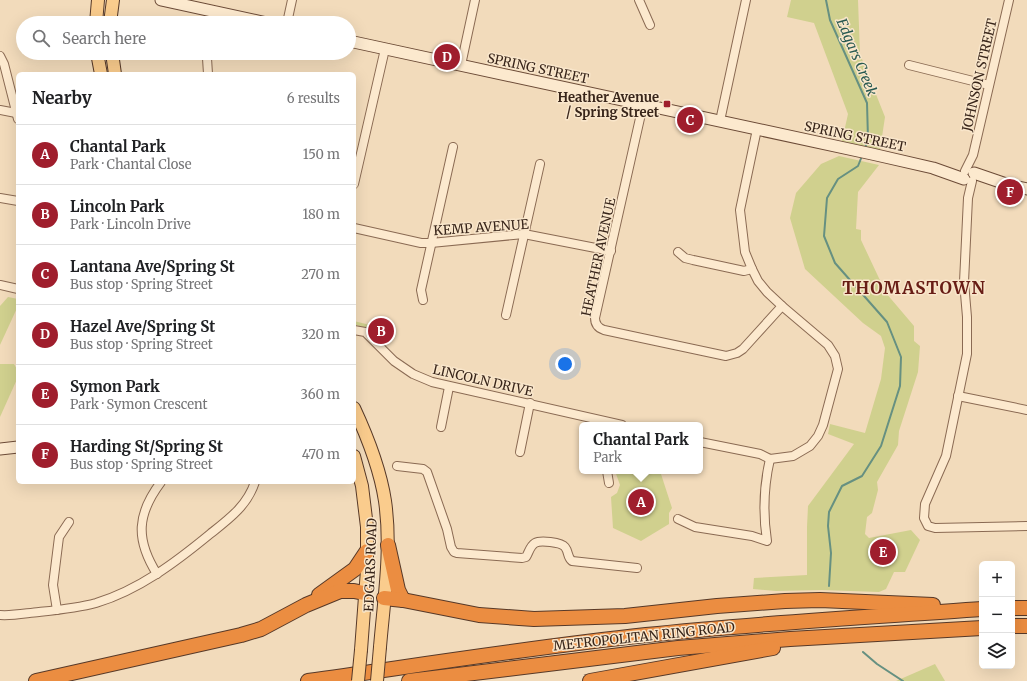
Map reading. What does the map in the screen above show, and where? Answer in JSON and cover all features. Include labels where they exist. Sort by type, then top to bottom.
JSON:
[{"type":"highway","points":[[388,545],[398,590],[403,600]]},
{"type":"highway","points":[[306,605],[355,569],[367,551]]},
{"type":"highway","points":[[36,681],[241,635],[261,629],[306,605],[340,591],[364,593]]},
{"type":"highway","points":[[384,598],[403,600],[479,616],[534,619],[625,616],[717,606],[820,600],[979,608]]},
{"type":"highway","name":"METROPOLITAN RING ROAD","points":[[308,681],[558,645],[646,635],[811,620],[979,608]]},
{"type":"highway","points":[[1015,608],[1027,608]]},
{"type":"highway","points":[[1015,626],[1027,626]]},
{"type":"highway","name":"METROPOLITAN RING ROAD","points":[[409,681],[678,648],[864,634],[979,628]]},
{"type":"highway","points":[[590,681],[760,650],[864,634]]},
{"type":"main road","points":[[97,16],[98,0]]},
{"type":"main road","points":[[111,16],[112,0]]},
{"type":"main road","points":[[98,60],[101,72]]},
{"type":"main road","points":[[113,60],[115,72]]},
{"type":"main road","name":"EDGARS ROAD","points":[[356,412],[364,429],[379,474],[387,515],[388,545],[377,681]]},
{"type":"main road","name":"EDGARS ROAD","points":[[356,464],[365,501],[367,527],[367,551],[358,681]]},
{"type":"main road","points":[[364,593],[384,598]]},
{"type":"street","points":[[160,0],[210,16]]},
{"type":"street","points":[[289,16],[292,0]]},
{"type":"street","points":[[460,65],[475,0]]},
{"type":"street","points":[[639,0],[650,25]]},
{"type":"street","points":[[720,121],[746,0]]},
{"type":"street","name":"JOHNSON STREET","points":[[1008,0],[969,176],[964,282],[967,317],[967,354],[946,456],[925,504],[924,518],[928,526],[935,528],[1027,526]]},
{"type":"street","name":"SPRING STREET","points":[[356,43],[848,148],[1027,189]]},
{"type":"street","points":[[356,175],[385,49]]},
{"type":"street","points":[[0,56],[4,64],[16,112]]},
{"type":"street","points":[[207,60],[208,72]]},
{"type":"street","points":[[909,65],[989,85]]},
{"type":"street","name":"HEATHER AVENUE","points":[[643,105],[596,318],[599,328],[719,355],[731,356],[743,349],[782,306]]},
{"type":"street","points":[[0,110],[16,116]]},
{"type":"street","points":[[703,443],[760,454],[770,459],[793,456],[810,446],[818,436],[823,425],[838,369],[835,356],[828,346],[767,292],[758,281],[752,269],[743,241],[740,210],[757,129]]},
{"type":"street","points":[[423,300],[421,290],[453,147]]},
{"type":"street","points":[[506,315],[540,164]]},
{"type":"street","points":[[0,198],[16,201]]},
{"type":"street","name":"KEMP AVENUE","points":[[356,228],[422,243],[524,234],[611,251]]},
{"type":"street","points":[[678,252],[686,258],[693,260],[744,271],[752,269]]},
{"type":"street","points":[[0,285],[16,289]]},
{"type":"street","name":"LINCOLN DRIVE","points":[[356,330],[364,332],[394,361],[414,374],[449,387],[530,403],[609,422]]},
{"type":"street","points":[[441,427],[449,387]]},
{"type":"street","points":[[958,396],[1027,410]]},
{"type":"street","points":[[520,452],[530,403]]},
{"type":"street","points":[[0,444],[16,447]]},
{"type":"street","points":[[0,450],[16,447]]},
{"type":"street","points":[[678,520],[695,527],[752,536],[767,541],[765,526],[767,472],[770,459]]},
{"type":"street","points":[[398,466],[423,469],[427,472],[447,529],[451,547],[454,552],[522,558],[526,557],[536,542],[558,543],[562,544],[567,549],[569,559],[572,562],[637,568]]},
{"type":"street","points":[[608,474],[609,483]]},
{"type":"street","points":[[157,574],[146,553],[141,533],[145,510],[151,496],[160,484]]},
{"type":"street","points":[[0,615],[57,610],[96,603],[129,590],[157,574],[184,555],[239,510],[252,491],[254,484]]},
{"type":"street","points":[[57,610],[53,585],[59,537],[69,522]]},
{"type":"green space","points":[[791,0],[858,0],[860,54],[885,117],[880,150],[842,141],[848,114],[814,23],[787,17]]},
{"type":"green space","points":[[839,156],[879,165],[858,192],[856,229],[861,230],[861,240],[886,293],[914,326],[914,341],[920,346],[918,372],[899,431],[898,445],[877,482],[878,490],[872,513],[867,517],[865,534],[869,538],[911,530],[920,540],[905,572],[894,572],[886,589],[879,592],[822,590],[776,591],[753,589],[754,578],[807,575],[808,506],[854,444],[828,434],[830,424],[865,433],[881,379],[885,348],[881,336],[863,323],[805,269],[790,218],[796,193],[821,164]]},
{"type":"green space","points":[[8,297],[16,299],[16,310],[0,345],[0,306]]},
{"type":"green space","points":[[356,322],[390,330],[385,340],[375,332],[356,325]]},
{"type":"green space","points":[[0,364],[14,364],[16,368],[16,381],[0,417]]},
{"type":"green space","points":[[616,474],[661,474],[672,508],[669,513],[669,524],[641,541],[613,528],[611,497],[617,493],[620,485]]},
{"type":"green space","points":[[935,664],[945,681],[896,681]]},
{"type":"waterway","name":"Edgars Creek","points":[[826,0],[830,20],[867,103],[868,139],[865,148]]},
{"type":"waterway","name":"Edgars Creek","points":[[829,586],[831,553],[828,526],[829,512],[842,486],[862,476],[881,446],[900,386],[901,357],[887,322],[835,263],[824,236],[827,198],[838,179],[858,166],[862,156]]},
{"type":"waterway","name":"Edgars Creek","points":[[863,652],[877,664],[903,681]]},
{"type":"place","name":"Hazel Ave/Spring St","points":[[447,57]]},
{"type":"place","name":"Heather Avenue / Spring Street","points":[[667,104]]},
{"type":"place","name":"Lantana Ave/Spring St","points":[[690,120]]},
{"type":"place","name":"Harding St/Spring St","points":[[1010,192]]},
{"type":"place","name":"Lincoln Park","points":[[381,331]]},
{"type":"place","name":"Chantal Park","points":[[641,502]]},
{"type":"place","name":"Symon Park","points":[[883,552]]},
{"type":"district","name":"THOMASTOWN","points":[[914,288]]}]
